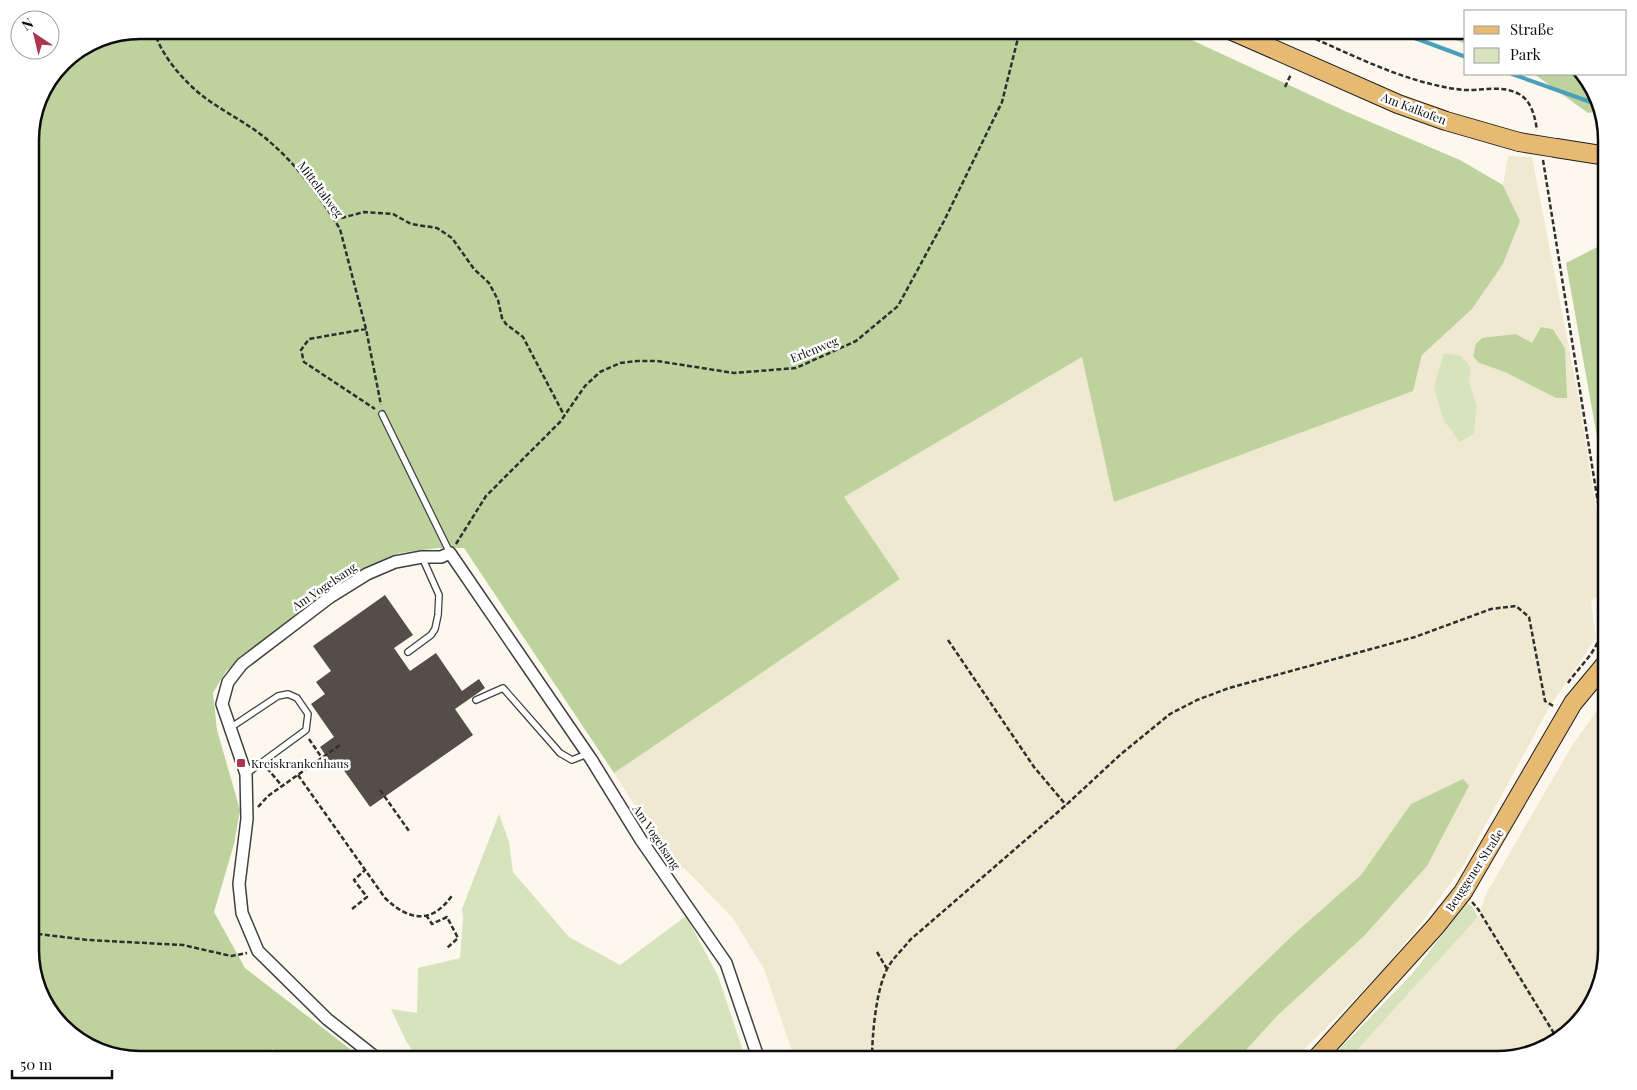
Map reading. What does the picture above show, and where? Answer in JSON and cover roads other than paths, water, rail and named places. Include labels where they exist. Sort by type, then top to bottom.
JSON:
[{"type":"main road","name":"Am Kalkofen","points":[[1250,39],[1398,104],[1446,121],[1549,153],[1598,156]]},
{"type":"main road","name":"Beuggener Straße","points":[[1324,1051],[1436,926],[1462,892],[1559,706],[1598,670]]},
{"type":"street","name":"Am Vogelsang","points":[[368,1051],[327,1019],[258,951],[242,913],[239,884],[247,819],[246,774],[222,704],[228,682],[242,664],[330,597],[367,574],[395,562],[422,557],[441,557],[450,553],[587,754],[641,840],[726,963],[756,1051]]},
{"type":"lane","points":[[382,414],[450,553]]},
{"type":"lane","points":[[408,652],[431,636],[435,629],[438,615],[439,595],[422,557]]},
{"type":"lane","points":[[476,700],[503,688],[560,753],[572,760],[587,754]]},
{"type":"lane","points":[[229,729],[278,696],[288,694],[297,698],[308,714],[309,720],[304,732],[246,774]]},
{"type":"waterway","points":[[1417,39],[1464,56]]},
{"type":"waterway","points":[[1515,75],[1591,102]]},
{"type":"place","name":"Kreiskrankenhaus","points":[[241,763]]}]
